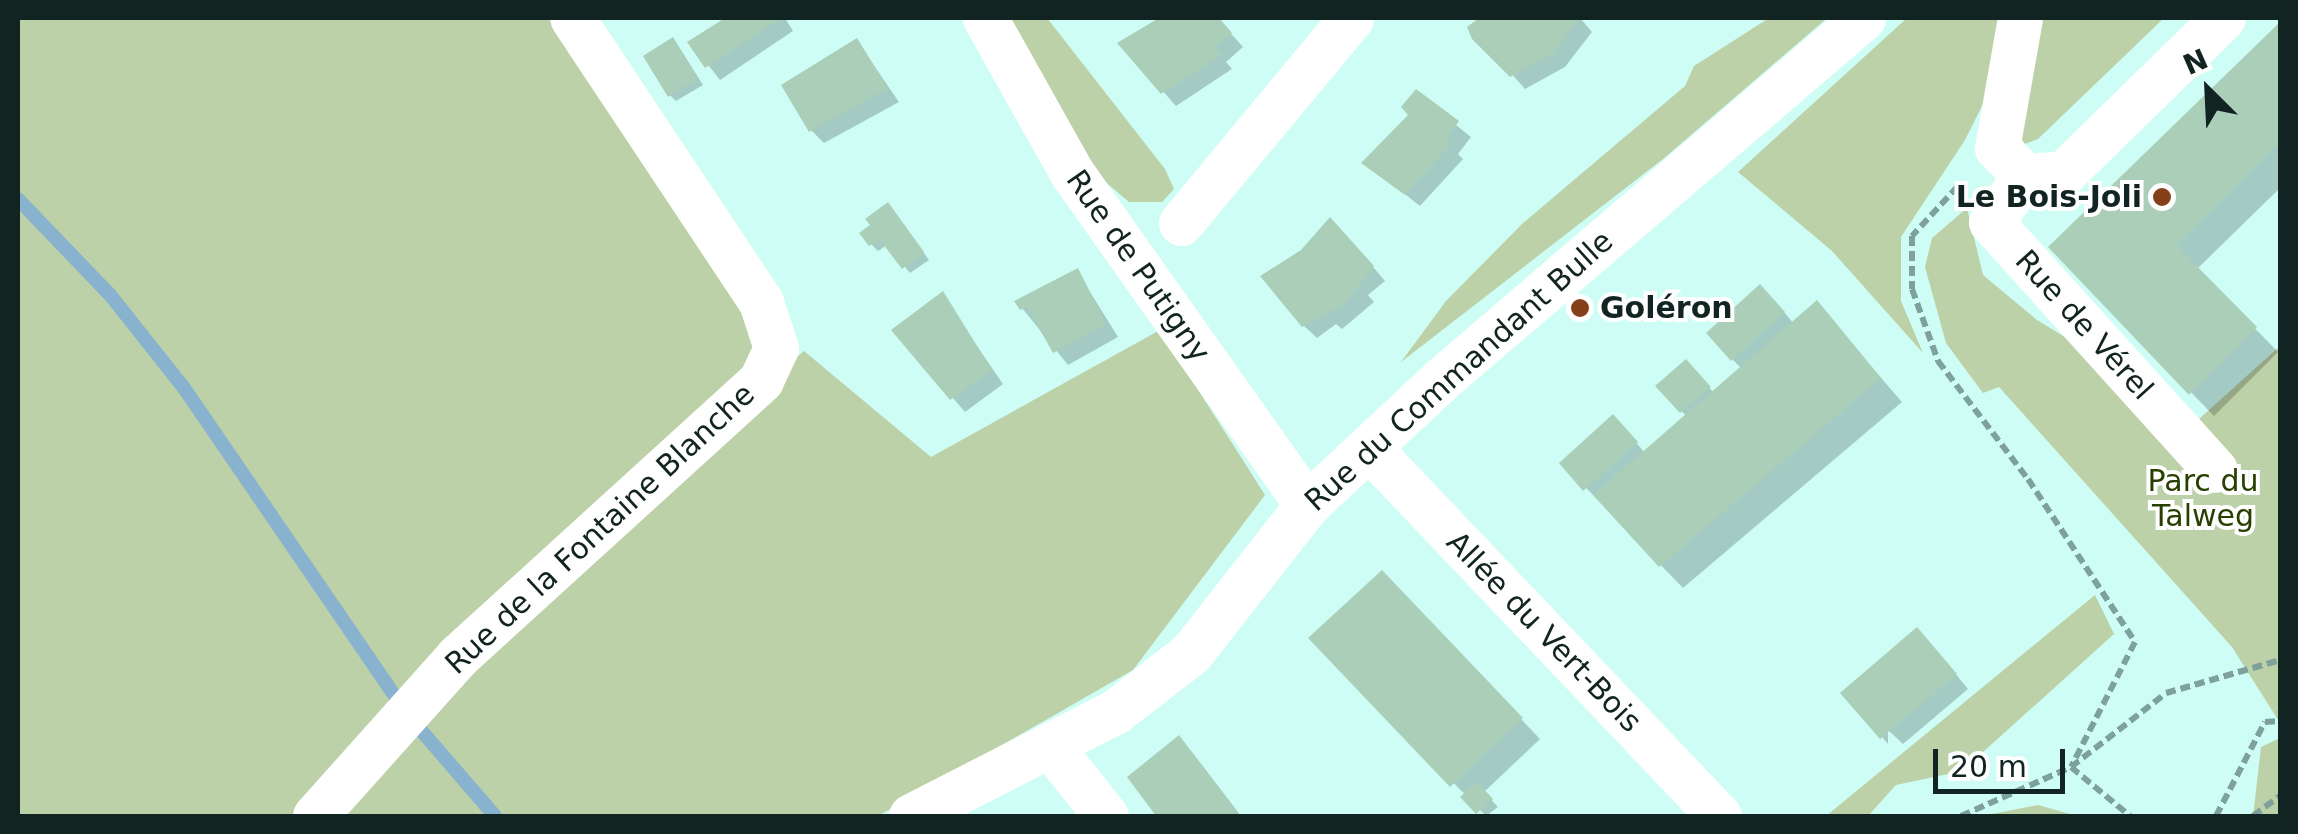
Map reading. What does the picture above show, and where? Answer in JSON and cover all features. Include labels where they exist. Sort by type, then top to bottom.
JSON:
[{"type":"street","name":"Rue de la Fontaine Blanche","points":[[315,816],[457,657],[761,380],[776,348],[762,302],[572,18]]},
{"type":"street","name":"Rue de Putigny","points":[[985,18],[1072,174],[1306,505]]},
{"type":"street","points":[[1181,223],[1351,18]]},
{"type":"street","name":"Rue du Commandant Bulle","points":[[911,816],[1116,711],[1191,654],[1306,505],[1863,18]]},
{"type":"street","points":[[2020,18],[1997,148],[2024,176],[2064,173],[2223,18]]},
{"type":"street","name":"Rue de Vérel","points":[[2024,176],[1991,222],[2216,470]]},
{"type":"street","name":"Allée du Vert-Bois","points":[[1369,448],[1719,816]]},
{"type":"street","points":[[1052,747],[1106,816]]},
{"type":"path","points":[[1991,222],[1962,181],[1912,236],[1912,289],[1938,361],[2028,479],[2135,642],[2071,767]]},
{"type":"path","points":[[1961,816],[2071,767],[2166,692],[2280,660]]},
{"type":"path","points":[[2216,816],[2266,722],[2280,721]]},
{"type":"path","points":[[2071,767],[2130,816]]},
{"type":"path","points":[[2253,816],[2280,796]]},
{"type":"green space","points":[[18,18],[552,18],[782,370],[804,351],[931,457],[1160,330],[1265,495],[1133,670],[878,816],[18,816]]},
{"type":"green space","points":[[1001,18],[1047,18],[1165,169],[1174,189],[1162,202],[1129,202],[1096,174]]},
{"type":"green space","points":[[1769,18],[1827,18],[1663,159],[1401,362],[1446,301],[1522,224],[1685,86],[1694,66]]},
{"type":"green space","points":[[1907,18],[2011,18],[1999,72],[1965,140],[1901,237],[1901,301],[1923,353],[1832,251],[1738,172]]},
{"type":"green space","points":[[2036,18],[2164,18],[2038,139],[2025,144],[2016,131]]},
{"type":"green space","name":"Parc du Talweg","points":[[1967,208],[1983,275],[2037,320],[2199,419],[2280,346],[2280,723],[2232,647],[1999,387],[1983,393],[1946,343],[1925,267],[1932,238]]},
{"type":"green space","points":[[2095,595],[2114,634],[1962,771],[1896,785],[1868,816],[1826,816]]},
{"type":"green space","points":[[2280,738],[2280,816],[2253,816],[2261,747]]},
{"type":"green space","points":[[2038,805],[2077,816],[1987,815]]},
{"type":"building","points":[[725,18],[781,18],[705,68],[687,42]]},
{"type":"building","points":[[1159,18],[1219,18],[1232,33],[1214,47],[1221,55],[1161,94],[1117,43]]},
{"type":"building","points":[[1479,18],[1580,18],[1552,54],[1510,77],[1472,39],[1467,27]]},
{"type":"building","name":"Le Bois-Joli","points":[[2278,24],[2280,143],[2176,245],[2257,327],[2189,395],[2048,247]]},
{"type":"building","points":[[673,37],[698,78],[668,97],[643,56]]},
{"type":"building","points":[[857,38],[888,88],[809,132],[781,85]]},
{"type":"building","points":[[1416,89],[1459,121],[1446,139],[1451,144],[1405,195],[1361,163],[1408,115],[1401,107]]},
{"type":"building","points":[[888,202],[924,252],[902,269],[880,240],[869,246],[859,233],[870,225],[865,219]]},
{"type":"building","points":[[1330,217],[1374,266],[1346,303],[1302,327],[1260,276],[1301,250]]},
{"type":"building","points":[[1078,268],[1106,324],[1053,353],[1027,307],[1020,310],[1014,301]]},
{"type":"building","points":[[1760,284],[1785,312],[1731,361],[1706,333]]},
{"type":"building","points":[[943,291],[992,370],[950,400],[891,330]]},
{"type":"building","points":[[1817,300],[1881,378],[1659,567],[1593,495]]},
{"type":"building","points":[[1686,359],[1711,387],[1680,413],[1655,386]]},
{"type":"building","points":[[1613,414],[1638,442],[1583,491],[1559,463]]},
{"type":"building","points":[[1382,570],[1523,718],[1450,787],[1308,638]]},
{"type":"building","points":[[1917,627],[1957,674],[1880,739],[1840,693]]},
{"type":"building","points":[[1179,735],[1236,811],[1229,816],[1156,816],[1127,777]]},
{"type":"building","points":[[1477,782],[1493,799],[1476,814],[1460,797]]},
{"type":"waterway","points":[[18,199],[111,296],[184,388],[398,701]]},
{"type":"waterway","points":[[413,721],[495,816]]},
{"type":"place","name":"Le Bois-Joli","points":[[2162,197]]},
{"type":"place","name":"Goléron","points":[[1580,308]]}]
